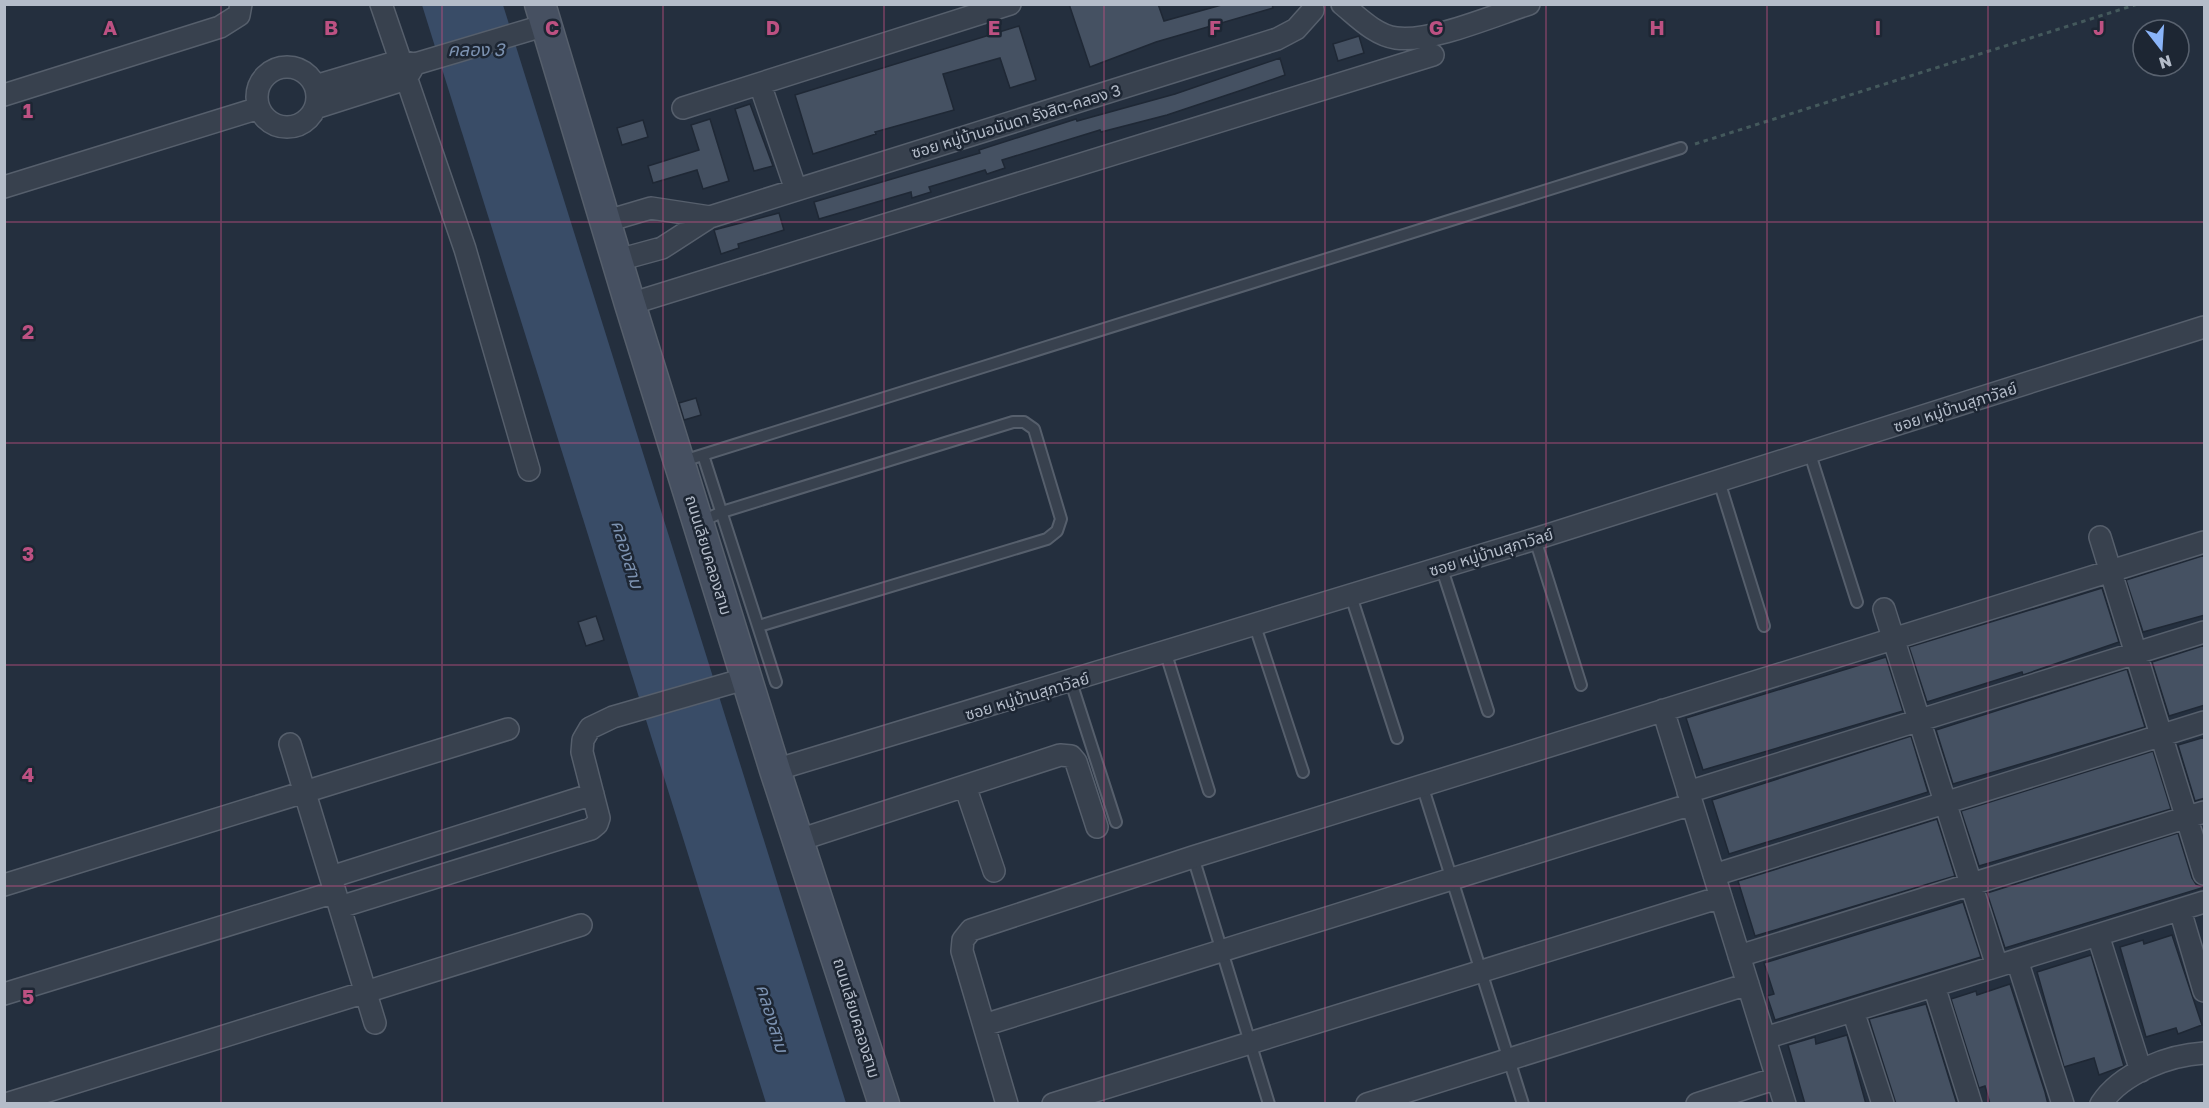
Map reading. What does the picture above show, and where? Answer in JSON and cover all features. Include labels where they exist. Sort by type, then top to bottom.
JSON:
[{"type":"main road","name":"ถนนเลียบคลองสาม","points":[[543,15],[607,221],[630,304],[692,458],[711,517],[762,680],[776,770],[884,1104]]},
{"type":"street","points":[[4,95],[220,27],[239,15],[241,4]]},
{"type":"street","points":[[381,4],[411,67],[529,470]]},
{"type":"street","points":[[683,108],[1010,4]]},
{"type":"street","points":[[1311,7],[1333,9],[1342,4],[1375,31],[1395,38],[1421,38],[1529,4]]},
{"type":"street","name":"ซอย หมู่บ้านอนันดา รังสิต-คลอง 3","points":[[618,260],[662,248],[710,217],[1277,39],[1296,29],[1311,7]]},
{"type":"street","points":[[315,108],[317,97],[315,86],[302,70],[281,67],[263,78],[258,87],[259,108],[264,117],[282,127],[302,123],[315,108],[411,67],[514,33],[543,15]]},
{"type":"street","points":[[630,304],[1433,55]]},
{"type":"street","points":[[315,86],[411,67]]},
{"type":"street","points":[[760,84],[796,190]]},
{"type":"street","points":[[4,187],[259,108]]},
{"type":"street","name":"ซอย หมู่บ้านอนันดา รังสิต-คลอง 3","points":[[607,221],[651,208],[710,217]]},
{"type":"street","name":"ซอย หมู่บ้านสุภาวัลย์","points":[[776,770],[1166,654],[1442,566],[1810,454],[2205,327]]},
{"type":"street","points":[[2100,537],[2162,735],[2196,815],[2205,874]]},
{"type":"street","points":[[1007,1104],[962,951],[963,940],[971,930],[1193,857],[2205,542]]},
{"type":"street","points":[[1884,609],[1917,721],[1970,885],[2007,963],[2063,1104]]},
{"type":"street","points":[[984,1025],[1452,879],[1917,721],[2205,632]]},
{"type":"street","points":[[4,994],[335,892],[591,829],[597,824],[599,818],[582,752],[583,740],[590,728],[613,717],[719,686],[762,680]]},
{"type":"street","points":[[1663,710],[1785,1104]]},
{"type":"street","points":[[1714,874],[2205,722]]},
{"type":"street","points":[[4,885],[508,729]]},
{"type":"street","points":[[290,744],[375,1023]]},
{"type":"street","points":[[800,840],[1060,755],[1071,756],[1076,762],[1106,824]]},
{"type":"street","points":[[965,786],[994,871]]},
{"type":"street","points":[[335,892],[593,794]]},
{"type":"street","points":[[1739,956],[2196,815]]},
{"type":"street","points":[[1053,1104],[1721,897]]},
{"type":"street","points":[[1765,1038],[2205,902]]},
{"type":"street","points":[[2180,910],[2205,991]]},
{"type":"street","points":[[6,1104],[581,925]]},
{"type":"street","points":[[2098,935],[2141,1071]]},
{"type":"street","points":[[1367,1104],[1748,984]]},
{"type":"street","points":[[1934,986],[1971,1104]]},
{"type":"street","points":[[1853,1011],[1883,1104]]},
{"type":"street","points":[[2101,1104],[2105,1096],[2141,1071],[2164,1061],[2205,1053]]},
{"type":"street","points":[[1697,1104],[1777,1078]]},
{"type":"lane","points":[[692,458],[1681,148]]},
{"type":"lane","points":[[759,626],[1047,539],[1057,531],[1061,519],[1034,429],[1024,422],[1013,422],[711,517],[759,626],[762,680]]},
{"type":"lane","points":[[1810,454],[1857,602]]},
{"type":"lane","points":[[1719,481],[1764,626]]},
{"type":"lane","points":[[1535,539],[1581,685]]},
{"type":"lane","points":[[1442,566],[1488,711]]},
{"type":"lane","points":[[1351,596],[1396,738]]},
{"type":"lane","points":[[1255,626],[1303,772]]},
{"type":"lane","points":[[1166,654],[1209,791]]},
{"type":"lane","points":[[1071,682],[1106,824]]},
{"type":"lane","points":[[1422,785],[1523,1104]]},
{"type":"lane","points":[[1193,857],[1269,1104]]},
{"type":"path","points":[[1681,148],[2138,4]]},
{"type":"water","name":"คลอง 3","points":[[422,5],[503,5],[846,1103],[766,1103]]},
{"type":"building","points":[[1069,4],[1158,4],[1164,21],[1225,4],[1272,4],[1273,8],[1156,42],[1090,67]]},
{"type":"building","points":[[1019,26],[1036,80],[1010,88],[1000,58],[943,74],[954,110],[875,132],[876,134],[813,154],[795,95]]},
{"type":"building","points":[[1359,36],[1364,53],[1338,61],[1333,44]]},
{"type":"building","points":[[1280,58],[1285,75],[1245,89],[1167,115],[1101,132],[1100,130],[1002,160],[1005,168],[987,174],[985,170],[929,187],[931,192],[912,198],[911,192],[819,219],[814,202],[980,153],[979,150],[1076,119],[1077,121],[1175,94]]},
{"type":"building","points":[[750,104],[773,166],[754,171],[735,109]]},
{"type":"building","points":[[710,119],[729,181],[703,189],[697,170],[653,183],[648,166],[699,150],[691,125]]},
{"type":"building","points":[[643,120],[648,137],[622,145],[617,128]]},
{"type":"building","points":[[779,213],[784,230],[738,244],[739,248],[721,254],[714,230]]},
{"type":"building","points":[[696,398],[701,415],[684,420],[679,403]]},
{"type":"building","points":[[2205,555],[2205,615],[2143,632],[2126,580]]},
{"type":"building","points":[[2102,588],[2119,642],[2023,675],[2022,672],[1927,702],[1909,647]]},
{"type":"building","points":[[596,616],[604,640],[586,646],[578,622]]},
{"type":"building","points":[[2205,645],[2205,705],[2169,716],[2152,662]]},
{"type":"building","points":[[1886,657],[1903,711],[1703,770],[1686,718]]},
{"type":"building","points":[[2127,669],[2145,727],[1953,784],[1936,730]]},
{"type":"building","points":[[1911,736],[1928,792],[1729,854],[1712,800]]},
{"type":"building","points":[[2205,737],[2205,798],[2195,801],[2178,745]]},
{"type":"building","points":[[2153,751],[2171,809],[1979,866],[1961,811]]},
{"type":"building","points":[[1937,819],[1955,876],[1755,936],[1738,881]]},
{"type":"building","points":[[2178,833],[2192,878],[2196,884],[2205,887],[2005,948],[1987,893]]},
{"type":"building","points":[[1963,902],[1981,957],[1775,1020],[1767,996],[1774,994],[1764,963]]},
{"type":"building","points":[[2172,935],[2202,1025],[2178,1034],[2176,1028],[2146,1037],[2120,947],[2143,940],[2144,944]]},
{"type":"building","points":[[2091,955],[2124,1066],[2099,1075],[2094,1058],[2064,1067],[2037,972]]},
{"type":"building","points":[[2010,984],[2048,1104],[1990,1104],[1985,1086],[1979,1088],[1951,999],[1976,991],[1977,995]]},
{"type":"building","points":[[1926,1004],[1957,1104],[1896,1104],[1869,1019]]},
{"type":"building","points":[[1847,1035],[1866,1104],[1805,1104],[1788,1045],[1815,1037],[1816,1044]]},
{"type":"water label","name":"คลองสาม","points":[[628,554]]},
{"type":"water label","name":"คลองสาม","points":[[773,1018]]}]
